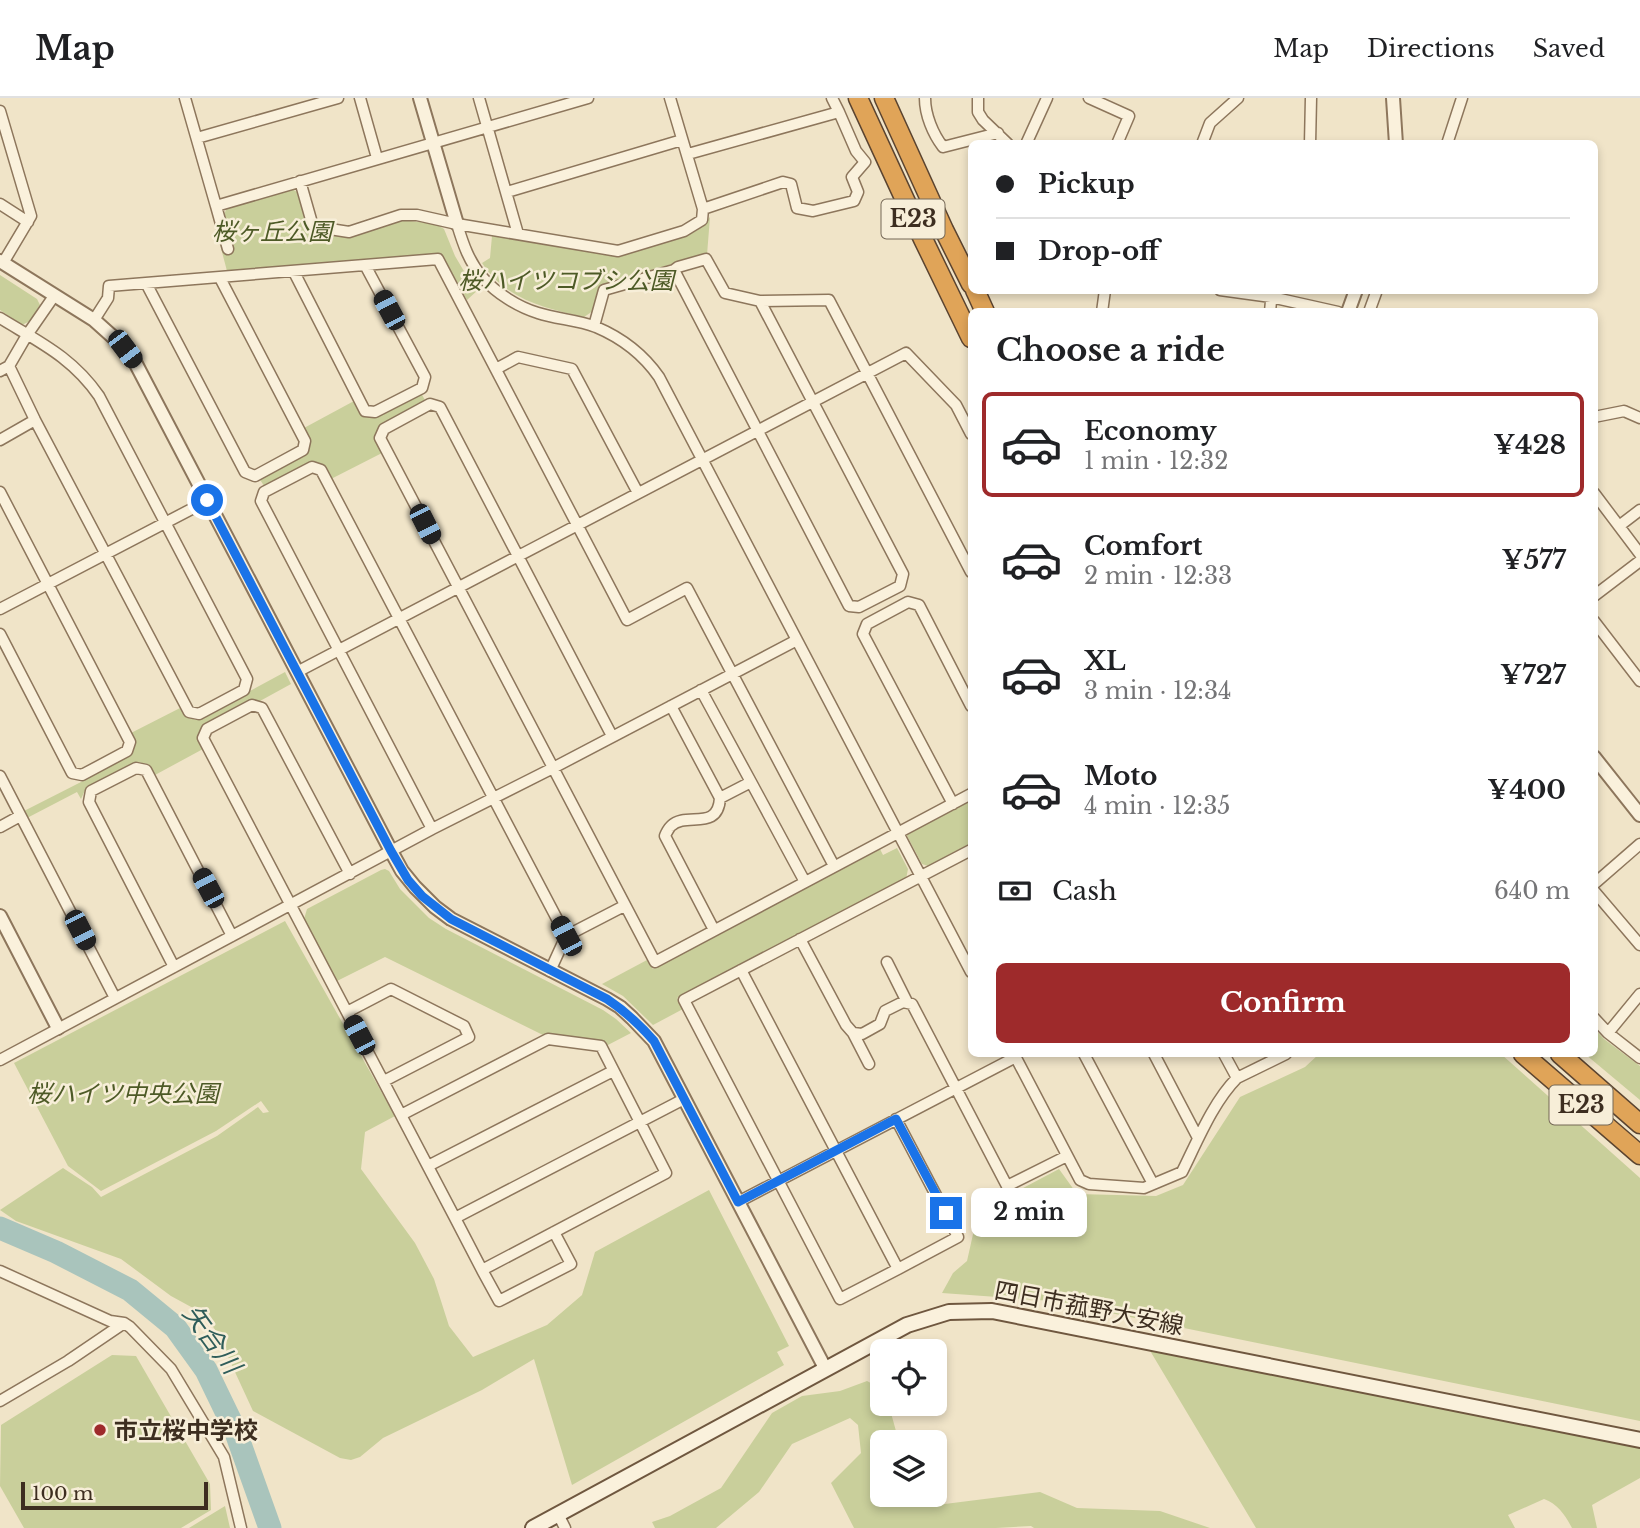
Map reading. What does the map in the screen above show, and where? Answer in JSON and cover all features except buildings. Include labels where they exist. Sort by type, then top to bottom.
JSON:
[{"type":"highway","name":"E23","points":[[858,98],[968,332]]},
{"type":"highway","name":"E23","points":[[884,98],[968,278]]},
{"type":"highway","name":"E23","points":[[1526,1057],[1640,1155]]},
{"type":"highway","name":"E23","points":[[1563,1057],[1640,1124]]},
{"type":"main road","name":"四日市菰野大安線","points":[[533,1528],[907,1325],[948,1312],[992,1311],[1640,1440]]},
{"type":"street","points":[[185,98],[228,249]]},
{"type":"street","points":[[197,138],[338,98]]},
{"type":"street","points":[[359,98],[377,158]]},
{"type":"street","points":[[420,98],[465,250],[484,279],[522,307],[594,326],[633,348],[659,377],[968,966]]},
{"type":"street","points":[[479,98],[518,234]]},
{"type":"street","points":[[216,206],[588,98]]},
{"type":"street","points":[[300,181],[312,223],[317,227],[349,232],[401,215],[417,215],[457,225],[618,251],[684,231],[702,220],[703,209],[670,98]]},
{"type":"street","points":[[703,209],[783,182],[791,184],[797,208],[813,211],[854,201],[858,192],[852,177],[865,162],[856,151],[832,98]]},
{"type":"street","points":[[925,98],[929,118],[943,147],[968,141]]},
{"type":"street","points":[[978,98],[978,112],[983,120],[1004,140]]},
{"type":"street","points":[[1028,140],[1047,98]]},
{"type":"street","points":[[1089,98],[1129,116],[1119,140]]},
{"type":"street","points":[[1204,140],[1210,123],[1238,98]]},
{"type":"street","points":[[1310,140],[1311,98]]},
{"type":"street","points":[[1394,98],[1396,140]]},
{"type":"street","points":[[1448,140],[1462,98]]},
{"type":"street","points":[[688,154],[839,112]]},
{"type":"street","points":[[1,118],[31,216],[1,262],[94,320],[136,364],[408,880],[451,919],[607,999],[632,1018],[654,1041],[825,1368]]},
{"type":"street","points":[[970,140],[998,133]]},
{"type":"street","points":[[507,192],[682,140]]},
{"type":"street","points":[[0,204],[28,222]]},
{"type":"street","points":[[594,326],[604,290],[706,259],[725,293],[760,302],[829,300],[968,566]]},
{"type":"street","points":[[94,320],[108,298],[109,286],[439,260],[626,620],[687,589],[834,866]]},
{"type":"street","points":[[294,272],[365,411],[375,412],[422,388],[425,377],[365,265]]},
{"type":"street","points":[[674,270],[849,606],[859,607],[900,586]]},
{"type":"street","points":[[146,283],[245,472],[255,475],[303,450],[305,441],[220,278]]},
{"type":"street","points":[[1272,294],[1323,308]]},
{"type":"street","points":[[0,318],[27,335],[60,354],[92,385],[247,679],[244,690],[199,714],[190,712],[35,420],[5,369],[27,335],[54,296]]},
{"type":"street","points":[[760,302],[903,574],[900,586],[908,603]]},
{"type":"street","points":[[297,672],[906,353],[956,405],[968,428]]},
{"type":"street","points":[[496,369],[518,357],[572,369],[638,493]]},
{"type":"street","points":[[612,736],[440,407],[430,404],[384,429],[380,438],[655,962],[968,796]]},
{"type":"street","points":[[1598,416],[1624,411],[1640,418]]},
{"type":"street","points":[[0,440],[35,420]]},
{"type":"street","points":[[432,829],[261,501],[264,492],[312,467],[321,470],[566,936]]},
{"type":"street","points":[[0,492],[130,742],[127,751],[82,775],[72,773],[0,634]]},
{"type":"street","points":[[1598,499],[1640,554]]},
{"type":"street","points":[[0,609],[207,500]]},
{"type":"street","points":[[1619,526],[1640,510]]},
{"type":"street","points":[[1598,593],[1640,561]]},
{"type":"street","points":[[953,804],[863,634],[867,624],[908,603],[919,605],[968,700]]},
{"type":"street","points":[[859,607],[867,624]]},
{"type":"street","points":[[1598,626],[1640,681]]},
{"type":"street","points":[[0,1060],[432,829],[797,640]]},
{"type":"street","points":[[701,690],[805,881]]},
{"type":"street","points":[[350,874],[262,708],[252,705],[207,729],[203,738],[499,1301],[571,1264],[554,1232]]},
{"type":"street","points":[[671,706],[720,798],[716,813],[702,821],[681,821],[671,826],[665,836],[714,930]]},
{"type":"street","points":[[1598,762],[1640,815]]},
{"type":"street","points":[[174,967],[89,802],[91,791],[136,768],[146,770],[232,936]]},
{"type":"street","points":[[0,776],[115,998]]},
{"type":"street","points":[[720,798],[751,782]]},
{"type":"street","points":[[0,827],[20,816]]},
{"type":"street","points":[[1598,881],[1640,844]]},
{"type":"street","points":[[896,1119],[958,1237],[840,1299],[684,1000],[968,852]]},
{"type":"street","points":[[1598,896],[1640,945]]},
{"type":"street","points":[[550,971],[566,936],[624,906]]},
{"type":"street","points":[[0,916],[58,1028]]},
{"type":"street","points":[[800,939],[869,1064]]},
{"type":"street","points":[[887,962],[908,1002],[912,1004],[1007,1186],[1067,1156]]},
{"type":"street","points":[[741,970],[898,1269]]},
{"type":"street","points":[[347,1012],[391,989],[464,1026],[469,1037],[383,1081]]},
{"type":"street","points":[[1608,1033],[1640,995]]},
{"type":"street","points":[[853,1033],[862,1034],[880,1024],[885,1011],[908,1002]]},
{"type":"street","points":[[1598,1022],[1640,1058]]},
{"type":"street","points":[[401,1115],[548,1040],[601,1046],[666,1173],[482,1270]]},
{"type":"street","points":[[738,1202],[1011,1057]]},
{"type":"street","points":[[1016,1057],[1080,1180],[1088,1184],[1144,1188],[1182,1172],[1220,1099],[1237,1079],[1280,1057]]},
{"type":"street","points":[[1086,1057],[1153,1184]]},
{"type":"street","points":[[1156,1057],[1198,1138]]},
{"type":"street","points":[[1226,1057],[1237,1079]]},
{"type":"street","points":[[428,1166],[613,1070]]},
{"type":"street","points":[[455,1218],[684,1099]]},
{"type":"street","points":[[0,1271],[110,1321],[124,1323],[171,1369],[224,1457],[241,1528]]},
{"type":"street","points":[[0,1401],[68,1361],[124,1323]]},
{"type":"street","points":[[558,1514],[565,1528]]},
{"type":"green space","name":"桜ヶ丘公園","points":[[292,189],[297,192],[307,227],[316,232],[348,236],[402,220],[436,224],[444,229],[455,256],[468,278],[479,289],[467,300],[441,253],[227,271],[213,218],[224,215],[227,207]]},
{"type":"green space","name":"桜ハイツコブシ公園","points":[[710,217],[707,255],[600,286],[593,311],[584,317],[526,300],[505,288],[482,263],[490,258],[492,236],[619,257],[686,236],[698,230]]},
{"type":"green space","points":[[0,275],[37,299],[40,305],[30,321],[22,325],[0,310]]},
{"type":"green space","points":[[421,393],[426,402],[379,426],[375,439],[382,453],[331,479],[323,465],[313,462],[264,486],[259,478],[308,451],[310,443],[304,428],[354,401],[362,415],[374,418]]},
{"type":"green space","points":[[285,672],[291,684],[203,727],[198,738],[203,749],[155,775],[148,764],[137,762],[86,788],[81,799],[77,792],[27,818],[24,811],[131,753],[136,743],[131,733],[182,707],[187,717],[196,720]]},
{"type":"green space","points":[[968,803],[968,845],[928,866],[922,864],[906,834]]},
{"type":"green space","points":[[897,848],[908,869],[906,879],[677,998],[683,1009],[653,1025],[623,996],[602,984],[647,960],[653,969],[880,849],[883,855]]},
{"type":"green space","points":[[385,869],[400,889],[429,918],[603,1010],[631,1033],[606,1046],[599,1041],[545,1036],[385,957],[337,981],[304,919],[307,909]]},
{"type":"green space","name":"桜ハイツ中央公園","points":[[285,921],[395,1116],[365,1132],[361,1169],[415,1243],[434,1279],[449,1326],[473,1357],[547,1325],[582,1295],[595,1252],[709,1190],[789,1346],[777,1352],[784,1365],[572,1485],[534,1359],[482,1390],[383,1438],[360,1457],[351,1460],[340,1458],[253,1411],[216,1331],[204,1314],[171,1296],[121,1259],[16,1221],[0,1210],[63,1168],[92,1187],[101,1197],[217,1136],[258,1107],[263,1113],[269,1112],[261,1101],[216,1131],[101,1191],[68,1166],[14,1063]]},
{"type":"green space","points":[[1598,1032],[1640,1066],[1640,1100],[1589,1057],[1598,1057]]},
{"type":"green space","points":[[1316,1057],[1504,1057],[1640,1178],[1640,1421],[1052,1301],[942,1293],[953,1273],[967,1261],[978,1212],[1059,1169],[1077,1194],[1156,1196],[1183,1185],[1240,1097],[1305,1067]]},
{"type":"green space","points":[[1149,1349],[1640,1448],[1640,1478],[1592,1505],[1597,1528],[1572,1528],[1561,1510],[1544,1499],[1508,1515],[1515,1528],[1256,1528]]},
{"type":"green space","name":"市立桜中学校","points":[[112,1355],[136,1356],[210,1484],[211,1510],[181,1528],[24,1528],[0,1486],[1,1425]]},
{"type":"green space","points":[[867,1381],[870,1383],[870,1416],[892,1416],[896,1430],[870,1430],[870,1507],[947,1507],[947,1504],[1040,1492],[1077,1508],[1160,1511],[1210,1528],[854,1528],[831,1483],[861,1453],[858,1425],[850,1418],[792,1444],[759,1492],[716,1528],[655,1528],[652,1522],[670,1516],[721,1488],[772,1413],[802,1396],[840,1391]]},
{"type":"green space","points":[[225,1506],[230,1528],[189,1528]]},
{"type":"waterway","name":"矢合川","points":[[0,1228],[56,1252],[130,1290],[175,1327],[206,1370],[235,1430],[270,1528]]},
{"type":"place","name":"市立桜中学校","points":[[100,1430]]},
{"type":"route","points":[[207,500],[408,880],[422,896],[451,919],[607,999],[620,1007],[644,1030],[654,1041],[738,1202],[896,1119],[946,1213]]}]
